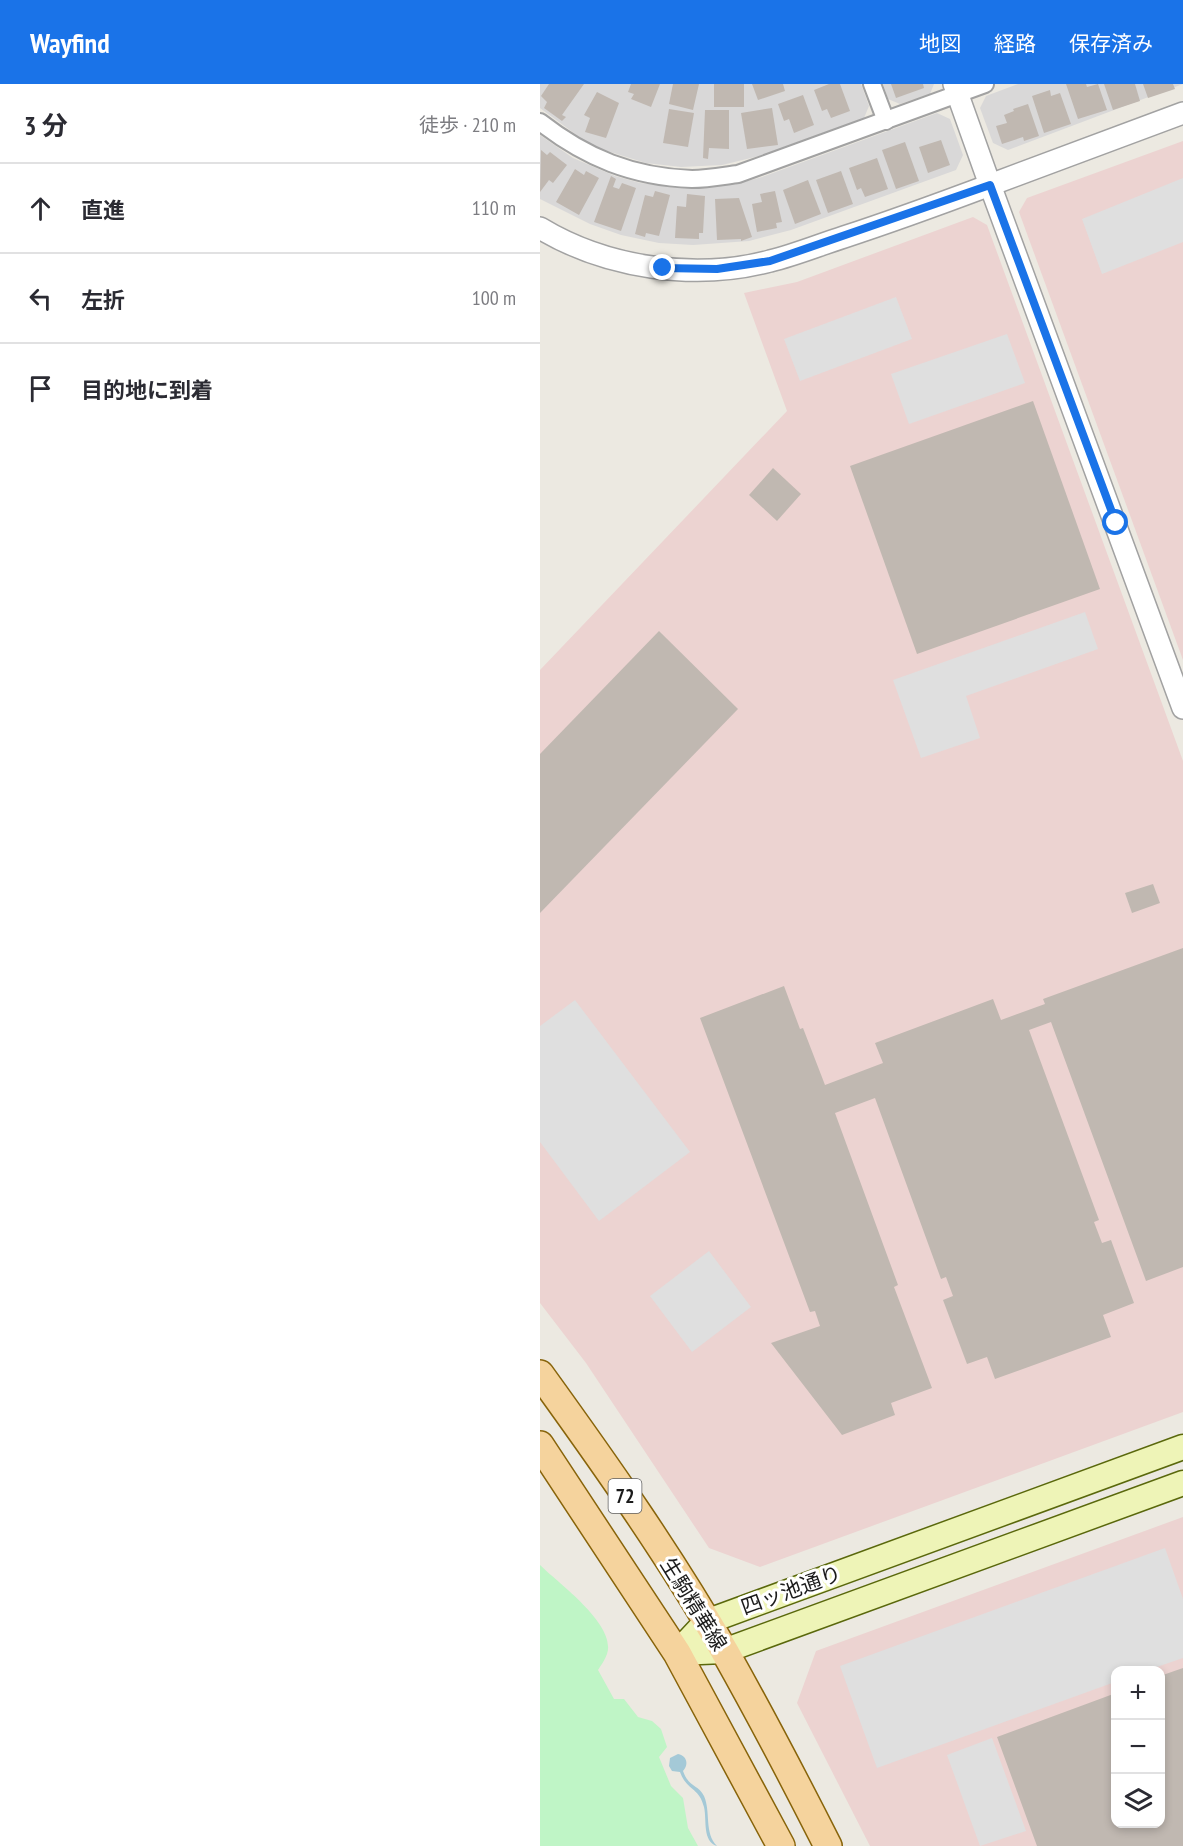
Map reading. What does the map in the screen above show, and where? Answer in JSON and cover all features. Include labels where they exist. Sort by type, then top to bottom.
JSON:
[{"type":"main road","name":"生駒精華線","points":[[540,1374],[597,1453],[724,1651],[828,1846]]},
{"type":"main road","name":"生駒精華線","points":[[540,1445],[677,1653],[781,1846]]},
{"type":"main road","name":"四ッ池通り","points":[[677,1653],[706,1622],[1183,1447]]},
{"type":"main road","name":"四ッ池通り","points":[[677,1653],[724,1651],[1183,1483]]},
{"type":"street","points":[[872,84],[886,121]]},
{"type":"street","points":[[540,123],[578,150],[611,164],[653,174],[694,179],[738,174],[886,121],[956,89],[985,84]]},
{"type":"street","points":[[956,89],[1183,708]]},
{"type":"street","points":[[540,228],[558,239],[583,249],[636,264],[663,268],[717,269],[770,261],[990,185],[1183,113]]},
{"type":"shaded area","points":[[540,84],[861,84],[869,106],[864,118],[759,156],[722,165],[681,167],[646,163],[586,142],[540,108]]},
{"type":"shaded area","points":[[883,84],[934,84],[930,94],[900,104],[888,99]]},
{"type":"shaded area","points":[[1018,84],[1183,84],[1008,150],[993,143],[980,108],[986,96]]},
{"type":"shaded area","points":[[937,113],[950,119],[963,155],[956,170],[791,230],[749,241],[693,245],[659,243],[621,235],[590,224],[540,199],[540,135],[573,158],[615,176],[640,183],[678,187],[711,187],[762,177]]},
{"type":"shaded area","points":[[1183,141],[1183,660],[1019,212],[1027,198]]},
{"type":"shaded area","points":[[1183,178],[1183,242],[1102,274],[1082,219]]},
{"type":"shaded area","points":[[973,217],[987,225],[1183,761],[1183,1412],[760,1567],[709,1548],[586,1363],[540,1303],[540,670],[787,411],[744,293],[797,282]]},
{"type":"shaded area","points":[[896,297],[912,339],[800,381],[784,339]]},
{"type":"shaded area","points":[[1007,334],[1025,383],[909,424],[891,374]]},
{"type":"shaded area","points":[[1085,612],[1098,649],[966,696],[980,738],[921,758],[893,680]]},
{"type":"shaded area","points":[[575,1000],[690,1152],[599,1221],[540,1142],[540,1026]]},
{"type":"shaded area","points":[[709,1251],[751,1307],[692,1352],[650,1296]]},
{"type":"shaded area","points":[[1183,1517],[1183,1846],[870,1846],[797,1703],[816,1651]]},
{"type":"shaded area","points":[[1165,1548],[1183,1599],[1183,1658],[1160,1666],[1111,1666],[1111,1683],[877,1768],[840,1666]]},
{"type":"shaded area","points":[[992,1738],[1026,1831],[980,1846],[947,1755]]},
{"type":"green space","points":[[540,1565],[584,1605],[603,1630],[608,1643],[607,1654],[598,1670],[614,1699],[624,1699],[638,1717],[652,1721],[661,1729],[667,1747],[659,1757],[671,1786],[683,1798],[688,1828],[698,1846],[540,1846]]},
{"type":"water","points":[[678,1754],[686,1761],[683,1771],[685,1776],[704,1796],[710,1835],[717,1846],[709,1840],[707,1835],[704,1807],[699,1796],[686,1783],[680,1772],[672,1771],[669,1766],[670,1758]]},
{"type":"building","points":[[549,84],[584,84],[562,115],[566,117],[562,121],[544,108],[547,102],[541,96]]},
{"type":"building","points":[[631,84],[660,84],[651,107],[631,99],[634,94],[628,92]]},
{"type":"building","points":[[673,84],[699,84],[693,110],[669,104]]},
{"type":"building","points":[[714,84],[744,84],[744,107],[714,107]]},
{"type":"building","points":[[752,84],[783,84],[785,91],[758,100]]},
{"type":"building","points":[[829,84],[840,84],[850,111],[831,118],[827,109],[822,111],[814,90]]},
{"type":"building","points":[[891,84],[923,84],[924,88],[896,98]]},
{"type":"building","points":[[1066,84],[1086,84],[1087,87],[1098,84],[1107,110],[1078,119]]},
{"type":"building","points":[[1104,84],[1135,84],[1140,101],[1113,110]]},
{"type":"building","points":[[1143,84],[1173,84],[1175,89],[1148,98]]},
{"type":"building","points":[[1050,90],[1051,96],[1060,93],[1071,124],[1044,133],[1032,96]]},
{"type":"building","points":[[597,92],[619,103],[606,138],[585,132],[590,118],[584,115]]},
{"type":"building","points":[[803,95],[814,125],[794,133],[789,119],[784,121],[778,104]]},
{"type":"building","points":[[1028,104],[1039,136],[1024,141],[1023,137],[1002,144],[996,126],[1007,123],[1004,115]]},
{"type":"building","points":[[772,108],[778,145],[747,149],[741,113]]},
{"type":"building","points":[[669,109],[694,113],[688,147],[663,143]]},
{"type":"building","points":[[705,110],[729,110],[729,149],[709,148],[708,159],[703,158]]},
{"type":"building","points":[[941,140],[950,165],[928,173],[919,147]]},
{"type":"building","points":[[905,142],[919,181],[896,189],[882,150]]},
{"type":"building","points":[[541,150],[547,155],[550,152],[567,165],[553,183],[549,180],[540,192]]},
{"type":"building","points":[[877,158],[888,189],[865,197],[861,188],[857,190],[849,168]]},
{"type":"building","points":[[575,169],[584,175],[586,171],[599,178],[579,215],[556,202]]},
{"type":"building","points":[[841,171],[853,204],[828,213],[816,180]]},
{"type":"building","points":[[611,176],[616,179],[613,187],[619,189],[622,183],[636,188],[621,231],[594,222]]},
{"type":"building","points":[[808,180],[821,214],[795,224],[783,190]]},
{"type":"building","points":[[655,191],[670,195],[659,236],[646,233],[645,237],[635,234],[645,195],[653,197]]},
{"type":"building","points":[[775,191],[782,222],[776,223],[777,228],[757,232],[752,204],[762,202],[760,194]]},
{"type":"building","points":[[687,194],[705,196],[703,233],[699,233],[699,239],[675,238],[677,206],[686,207]]},
{"type":"building","points":[[739,198],[752,237],[741,241],[741,239],[717,240],[715,199]]},
{"type":"building","points":[[1033,401],[1100,589],[917,654],[850,466]]},
{"type":"building","points":[[773,468],[801,494],[777,521],[749,495]]},
{"type":"building","points":[[659,631],[738,709],[540,913],[540,754]]},
{"type":"building","points":[[1153,884],[1160,903],[1132,913],[1125,893]]},
{"type":"building","points":[[1183,948],[1183,1267],[1146,1281],[1051,1022],[1029,1030],[1099,1220],[1094,1222],[1102,1243],[1111,1240],[1134,1303],[1103,1315],[1111,1337],[995,1379],[987,1357],[967,1364],[943,1300],[953,1296],[946,1277],[941,1279],[875,1098],[835,1113],[898,1285],[894,1287],[932,1388],[891,1403],[895,1415],[842,1435],[771,1343],[820,1326],[815,1311],[810,1312],[700,1018],[784,986],[825,1085],[883,1063],[875,1043],[993,999],[1001,1020],[1045,1004],[1043,999]]},
{"type":"building","points":[[1183,1668],[1183,1846],[1037,1846],[997,1737],[1111,1695],[1111,1828],[1165,1828],[1165,1674]]},
{"type":"route","points":[[663,268],[717,269],[770,261],[990,185],[1116,523]]}]
